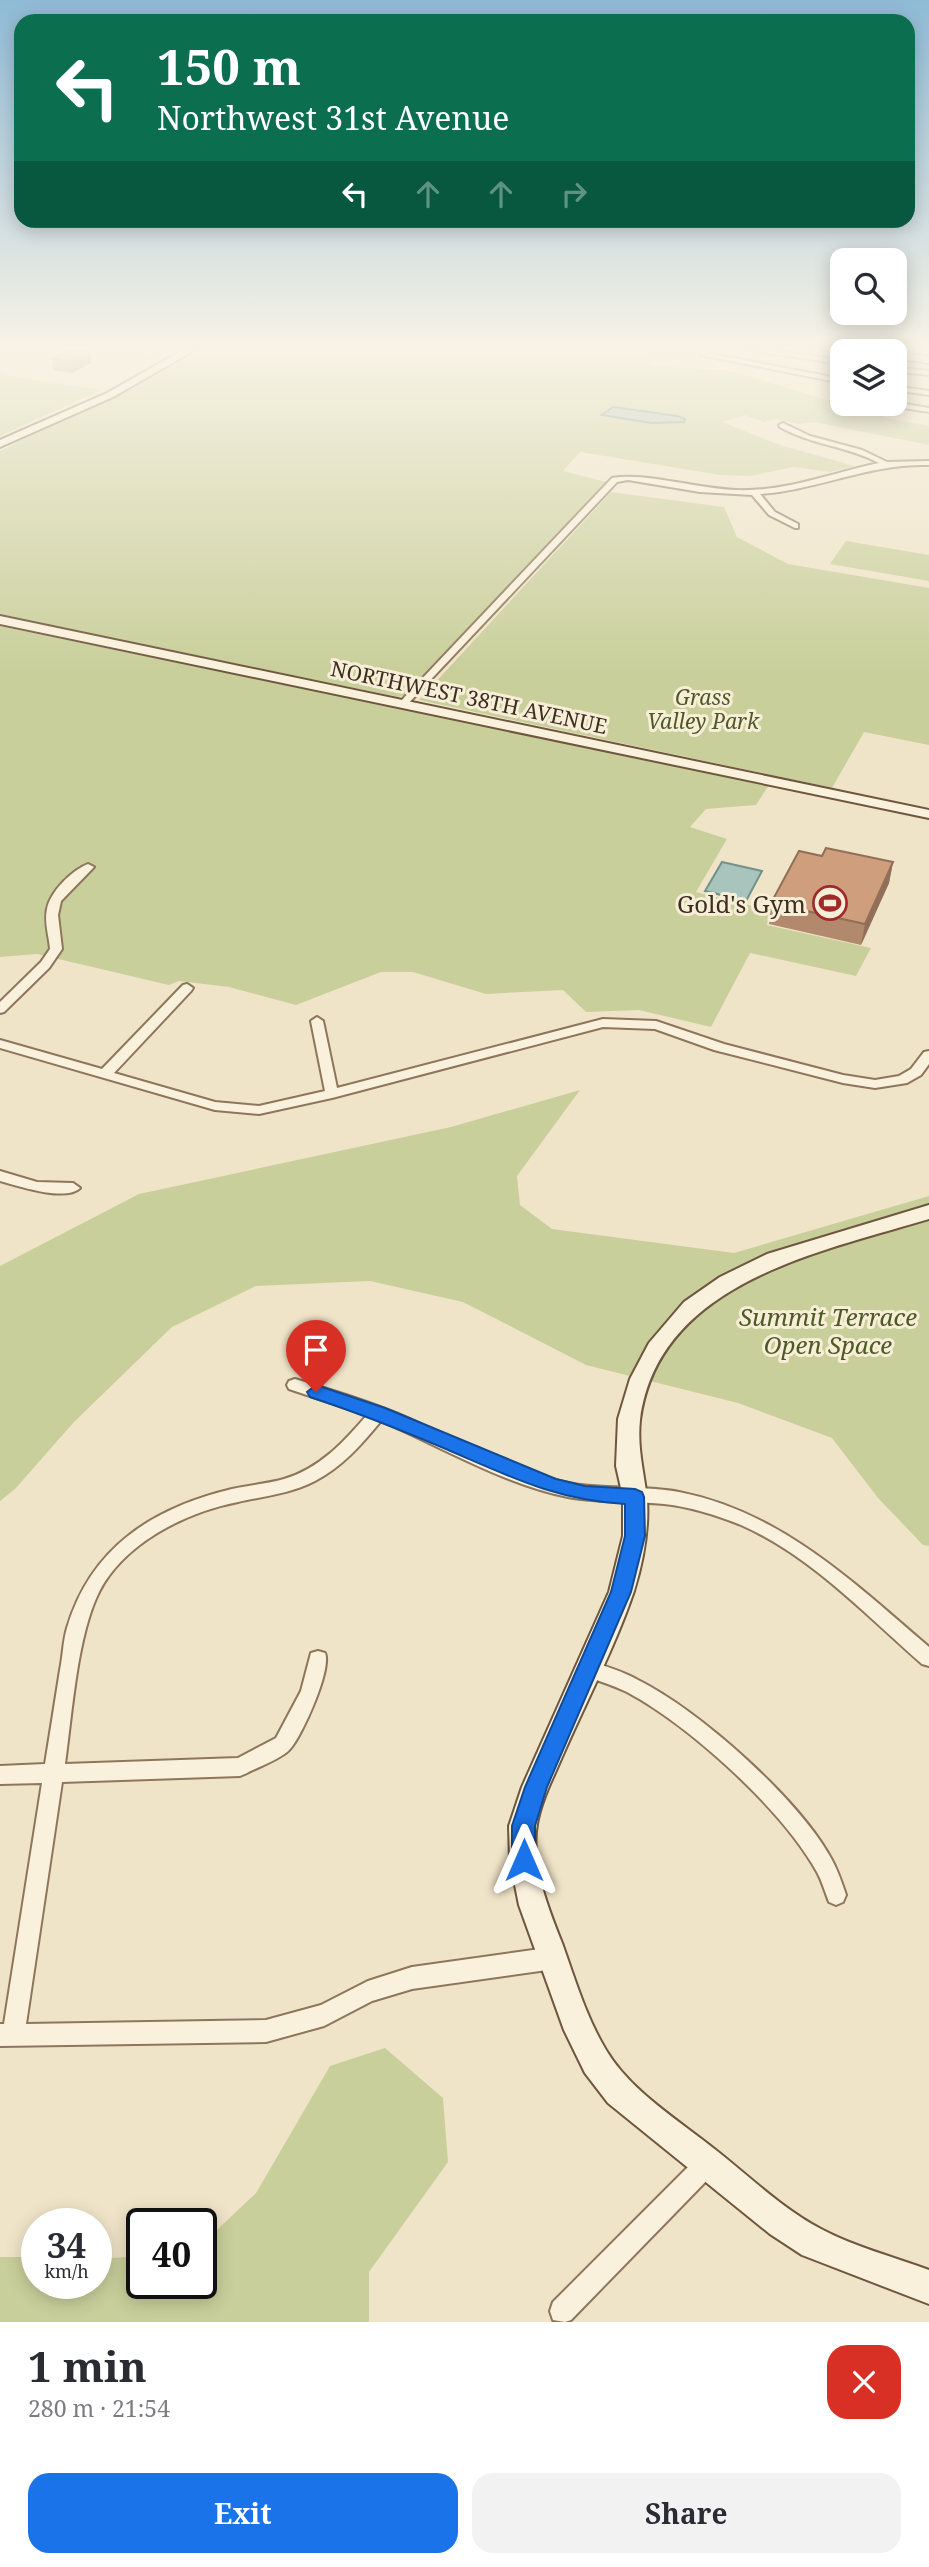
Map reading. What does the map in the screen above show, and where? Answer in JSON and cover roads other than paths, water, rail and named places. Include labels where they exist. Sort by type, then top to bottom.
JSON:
[{"type":"street","points":[[869,454],[884,463]]},
{"type":"street","points":[[402,705],[612,482],[622,478],[711,491],[755,493],[788,488],[884,463],[929,463]]},
{"type":"street","points":[[755,493],[763,506],[780,521],[795,526]]},
{"type":"street","name":"NORTHWEST 38TH AVENUE","points":[[0,621],[929,814]]},
{"type":"street","points":[[0,1009],[45,965],[56,949],[51,914],[54,904],[64,889],[88,867]]},
{"type":"street","points":[[104,1075],[187,988]]},
{"type":"street","points":[[317,1021],[332,1094]]},
{"type":"street","points":[[0,1044],[215,1107],[259,1110],[332,1094],[576,1028],[629,1022],[684,1032],[719,1047],[843,1079],[875,1084],[902,1080],[916,1072],[929,1055]]},
{"type":"street","points":[[0,1176],[37,1188],[73,1188]]},
{"type":"street","points":[[929,1212],[774,1259],[727,1282],[691,1307],[657,1349],[641,1379],[629,1419],[628,1466],[635,1497],[635,1536],[621,1592],[536,1787],[523,1826],[524,1860],[533,1905],[575,2019],[596,2062],[619,2092],[781,2223],[814,2243],[929,2287]]},
{"type":"street","points":[[295,1385],[378,1413],[553,1486],[585,1494],[677,1499],[727,1512],[771,1531],[803,1552],[929,1658]]},
{"type":"street","points":[[378,1413],[342,1456],[310,1476],[277,1490],[236,1495],[192,1508],[146,1531],[109,1563],[92,1587],[76,1629],[6,2035],[266,2031],[324,2015],[368,1992],[412,1978],[554,1958]]},
{"type":"street","points":[[0,1774],[240,1767],[258,1760],[283,1744],[310,1693],[318,1659]]},
{"type":"street","points":[[588,1669],[636,1688],[678,1713],[723,1752],[799,1828],[824,1865],[836,1895]]},
{"type":"street","points":[[562,2311],[707,2164]]},
{"type":"water","points":[[722,862],[762,871],[746,901],[705,891]]},
{"type":"place","name":"Gold's Gym","points":[[830,903]]},
{"type":"park label","name":"Grass Valley Park","points":[[703,709]]},
{"type":"park label","name":"Summit Terrace Open Space","points":[[828,1330]]}]
